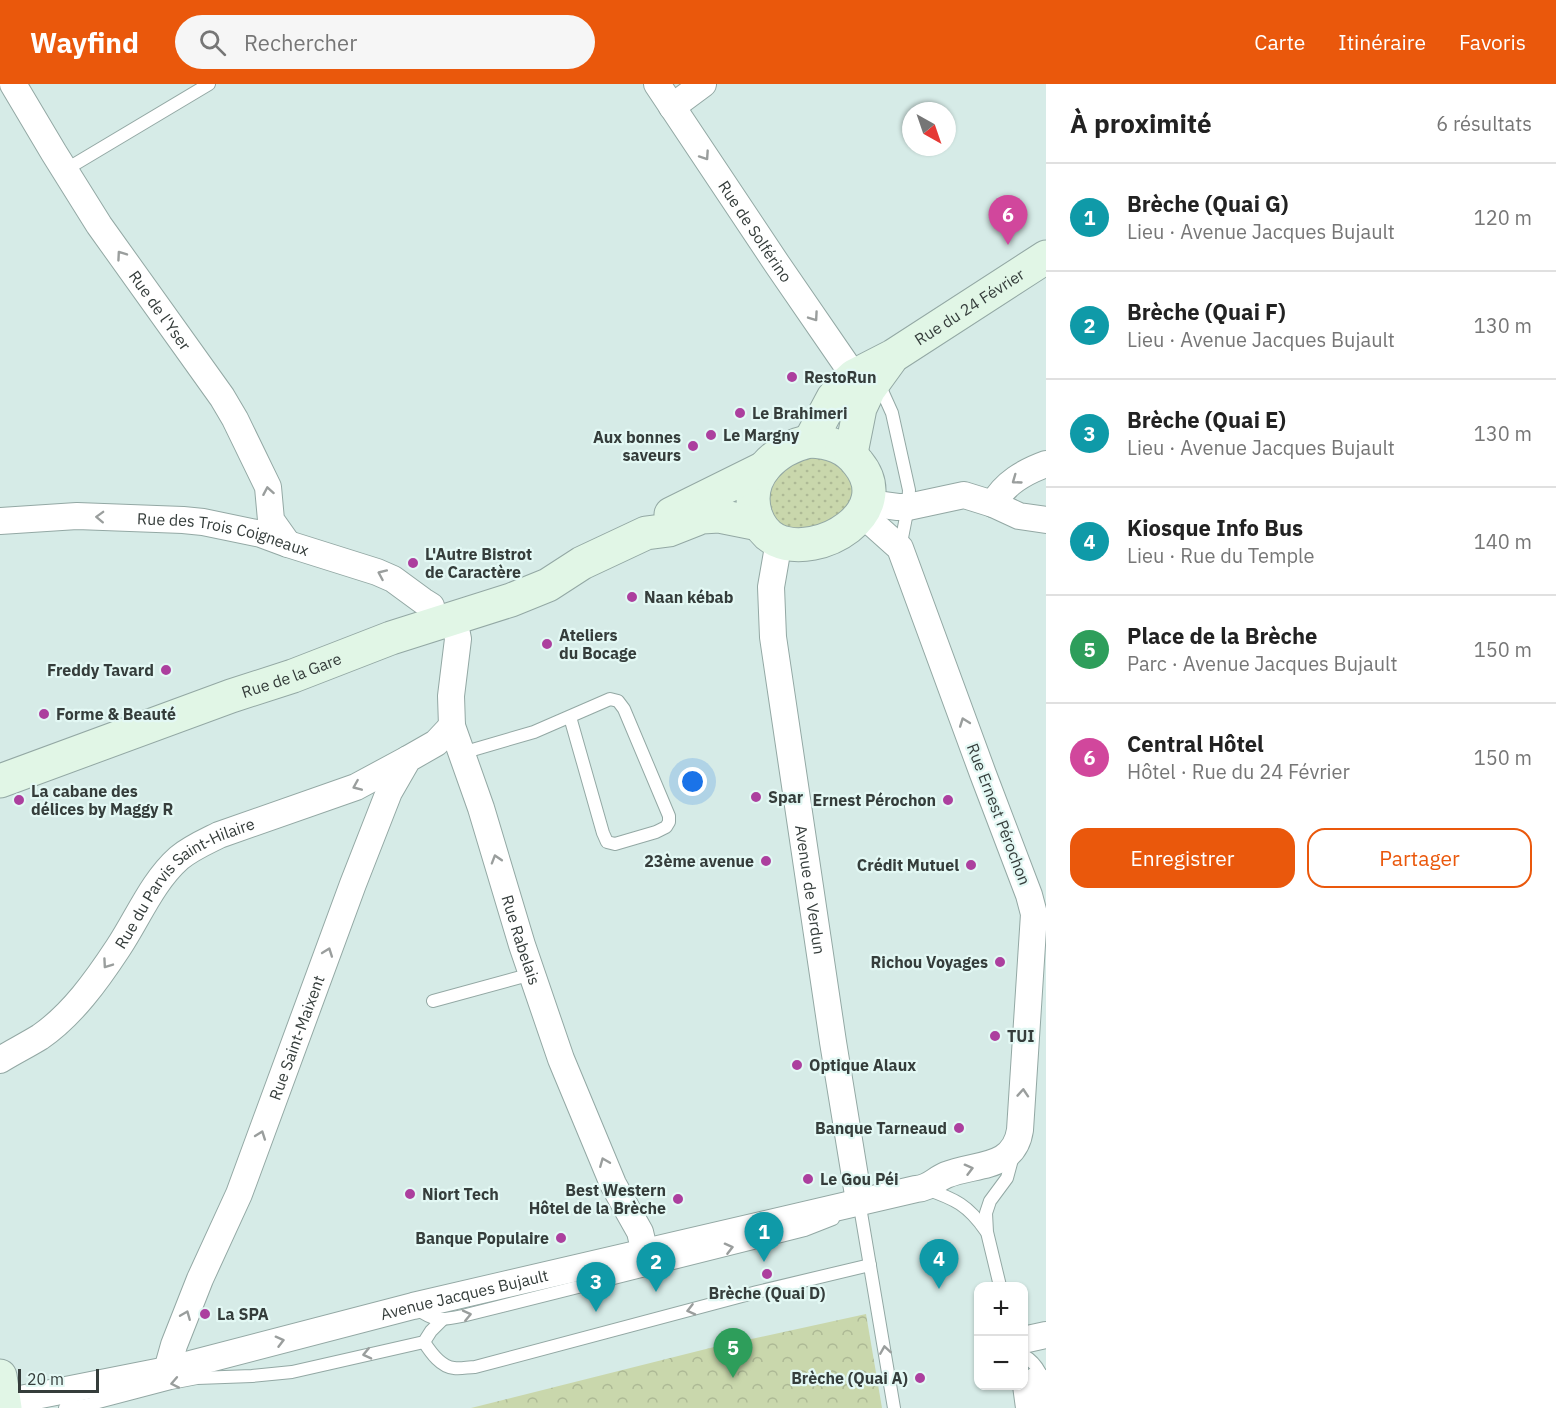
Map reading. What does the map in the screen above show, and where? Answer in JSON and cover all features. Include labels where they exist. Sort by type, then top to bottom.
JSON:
[{"type":"main road","name":"Rue du 24 Février","points":[[810,441],[833,398],[842,387],[874,370],[1046,256]]},
{"type":"main road","points":[[851,453],[861,408],[870,389],[874,370]]},
{"type":"main road","points":[[810,441],[830,444],[851,453],[864,470],[870,490],[865,509],[854,522],[844,531],[828,538],[793,545],[769,532],[755,512],[753,489],[756,478],[764,468],[788,450],[810,441]]},
{"type":"main road","name":"Rue de la Gare","points":[[0,763],[53,742],[161,707],[336,643],[437,614],[511,600],[548,585],[582,563],[646,533],[662,519],[764,468]]},
{"type":"main road","name":"Rue de la Gare","points":[[646,533],[669,530],[702,517],[719,516],[769,532]]},
{"type":"main road","name":"Rue de la Gare","points":[[0,781],[231,696],[293,676],[391,638],[437,614]]},
{"type":"street","name":"Rue de l'Yser","points":[[13,84],[99,225],[222,397],[268,487],[271,520],[288,544]]},
{"type":"street","name":"Rue de Solférino","points":[[657,84],[672,107],[874,370]]},
{"type":"street","points":[[672,107],[703,84]]},
{"type":"street","points":[[993,504],[1013,480],[1046,464]]},
{"type":"street","points":[[865,509],[908,507],[964,495],[1020,516],[1046,520]]},
{"type":"street","name":"Rue Ernest Pérochon","points":[[865,509],[900,548],[1029,895],[1034,914],[1020,1130],[1014,1150]]},
{"type":"street","name":"Rue des Trois Coigneaux","points":[[0,521],[77,516],[183,520],[261,534],[393,579],[437,614]]},
{"type":"street","name":"Avenue de Verdun","points":[[769,532],[774,637],[831,1030],[859,1201]]},
{"type":"street","name":"Rue Rabelais","points":[[437,614],[456,629],[458,639],[451,696],[452,726],[481,808],[522,945],[561,1059],[613,1184],[640,1232],[645,1253]]},
{"type":"street","points":[[408,759],[436,743],[452,726]]},
{"type":"street","name":"Rue du Parvis Saint-Hilaire","points":[[0,1060],[41,1036],[67,1013],[95,981],[118,948],[162,876],[180,858],[219,835],[356,787],[408,759]]},
{"type":"street","name":"Rue Saint-Maixent","points":[[167,1370],[174,1345],[200,1279],[239,1194],[389,792],[408,759]]},
{"type":"street","points":[[924,1188],[945,1176],[999,1161],[1014,1150]]},
{"type":"street","name":"Avenue Jacques Bujault","points":[[8,1400],[167,1370],[413,1306],[859,1201],[924,1188]]},
{"type":"street","points":[[1028,1339],[1046,1335]]},
{"type":"street","points":[[1034,1387],[1035,1381],[1040,1408]]},
{"type":"lane","points":[[65,170],[209,84]]},
{"type":"lane","points":[[874,370],[892,413],[909,490],[900,548]]},
{"type":"lane","points":[[462,753],[534,732],[610,699],[618,701],[624,709],[669,816],[666,827],[615,844],[607,842],[570,717]]},
{"type":"lane","points":[[433,1001],[532,974]]},
{"type":"lane","points":[[999,1282],[987,1232],[987,1213],[990,1201],[1007,1178],[1014,1150]]},
{"type":"lane","points":[[924,1188],[959,1202],[975,1215],[987,1232]]},
{"type":"lane","points":[[859,1201],[894,1408]]},
{"type":"lane","points":[[413,1306],[428,1316],[442,1320],[805,1230],[844,1215],[859,1201]]},
{"type":"lane","points":[[424,1342],[442,1364],[453,1368],[475,1367],[757,1292],[870,1266]]},
{"type":"lane","points":[[65,1408],[87,1406],[197,1378],[292,1372],[424,1342],[442,1320]]},
{"type":"lane","points":[[1022,1408],[1034,1387],[1043,1379],[1038,1368],[1028,1358]]},
{"type":"green space","points":[[824,452],[852,478],[853,502],[819,531],[776,527],[764,497],[782,467]]},
{"type":"green space","points":[[866,1314],[882,1408],[471,1408],[710,1348]]},
{"type":"place","name":"Central Hôtel","points":[[1008,245]]},
{"type":"place","name":"RestoRun","points":[[792,377]]},
{"type":"place","name":"Le Brahimeri","points":[[740,413]]},
{"type":"place","name":"Le Margny","points":[[711,435]]},
{"type":"place","name":"Aux bonnes saveurs","points":[[693,446]]},
{"type":"place","name":"L'Autre Bistrot de Caractère","points":[[413,563]]},
{"type":"place","name":"Naan kébab","points":[[632,597]]},
{"type":"place","name":"Ateliers du Bocage","points":[[547,644]]},
{"type":"place","name":"Freddy Tavard","points":[[166,670]]},
{"type":"place","name":"Forme & Beauté","points":[[44,714]]},
{"type":"place","name":"Spar","points":[[756,797]]},
{"type":"place","name":"La cabane des délices by Maggy R","points":[[19,800]]},
{"type":"place","name":"Ernest Pérochon","points":[[948,800]]},
{"type":"place","name":"23ème avenue","points":[[766,861]]},
{"type":"place","name":"Crédit Mutuel","points":[[971,865]]},
{"type":"place","name":"Richou Voyages","points":[[1000,962]]},
{"type":"place","name":"TUI","points":[[995,1036]]},
{"type":"place","name":"Optique Alaux","points":[[797,1065]]},
{"type":"place","name":"Banque Tarneaud","points":[[959,1128]]},
{"type":"place","name":"Le Gou Péi","points":[[808,1179]]},
{"type":"place","name":"Niort Tech","points":[[410,1194]]},
{"type":"place","name":"Best Western Hôtel de la Brèche","points":[[678,1199]]},
{"type":"place","name":"Banque Populaire","points":[[561,1238]]},
{"type":"place","name":"Brèche (Quai G)","points":[[764,1262]]},
{"type":"place","name":"Brèche (Quai D)","points":[[767,1274]]},
{"type":"place","name":"Kiosque Info Bus","points":[[939,1289]]},
{"type":"place","name":"Brèche (Quai F)","points":[[656,1292]]},
{"type":"place","name":"Brèche (Quai E)","points":[[596,1312]]},
{"type":"place","name":"La SPA","points":[[205,1314]]},
{"type":"place","name":"Place de la Brèche","points":[[733,1378]]},
{"type":"place","name":"Brèche (Quai A)","points":[[920,1378]]}]
